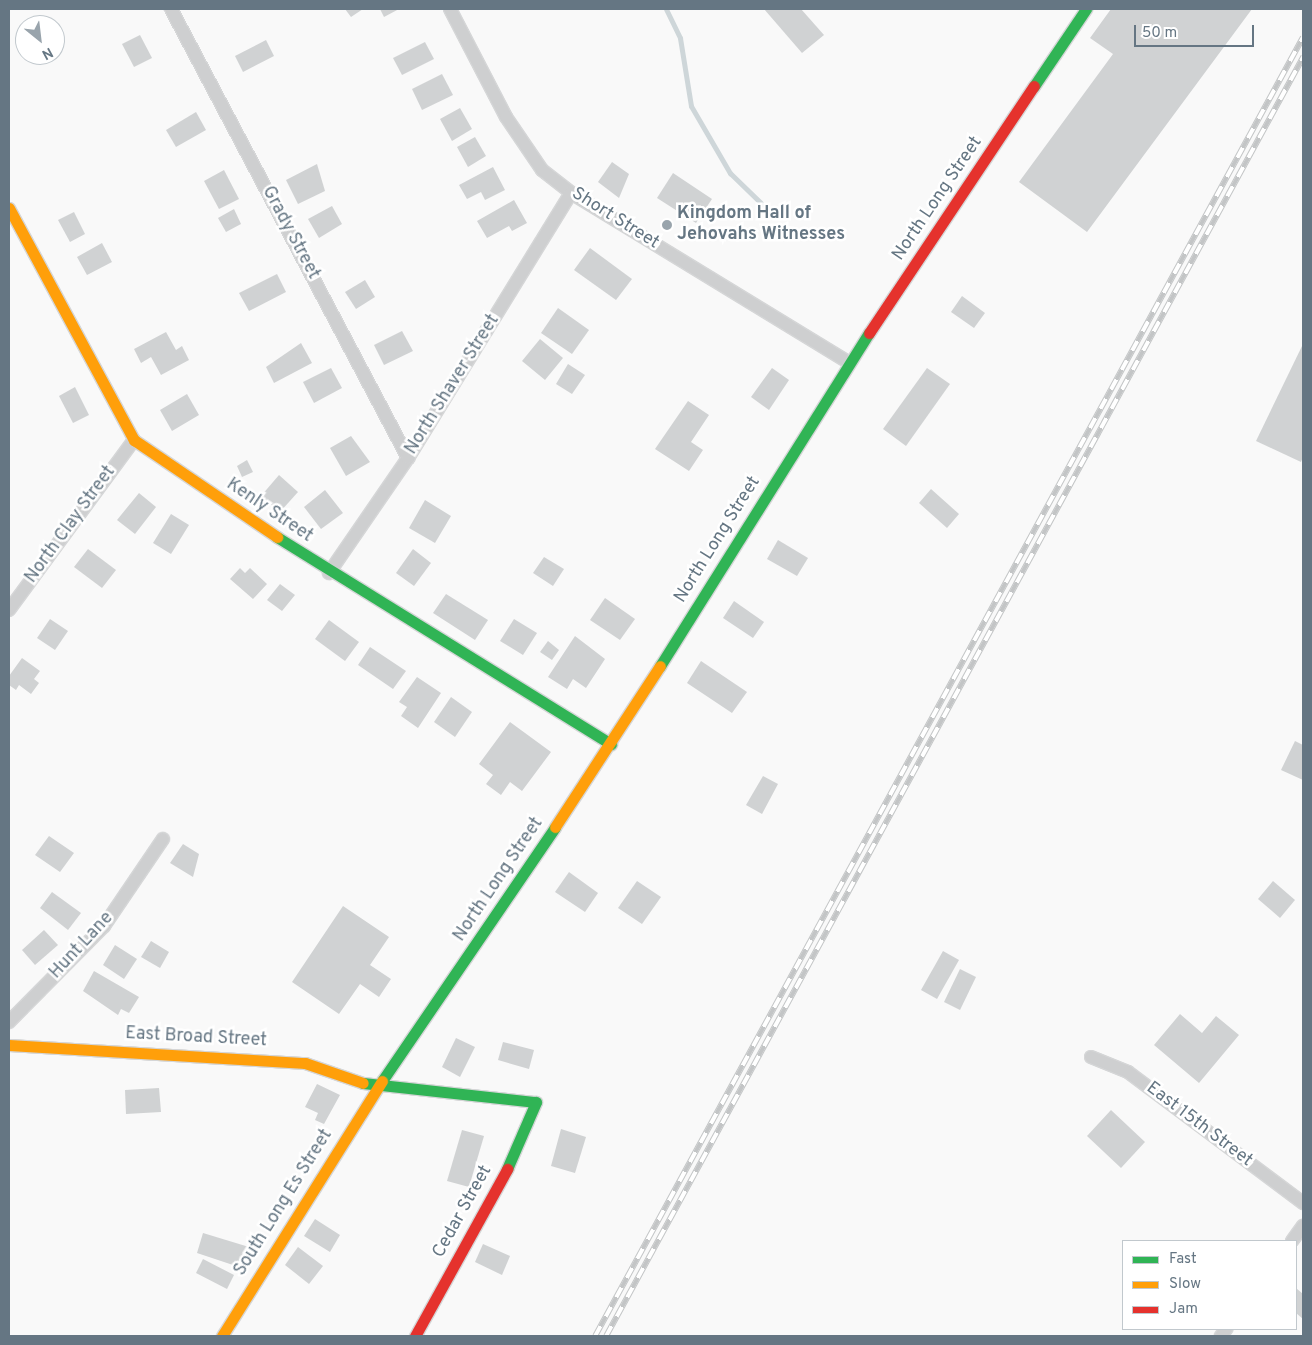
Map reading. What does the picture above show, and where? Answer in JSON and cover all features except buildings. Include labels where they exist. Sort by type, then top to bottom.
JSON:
[{"type":"street","name":"Grady Street","points":[[171,9],[408,458]]},
{"type":"street","name":"Short Street","points":[[450,9],[506,117],[542,170],[572,193],[849,363]]},
{"type":"street","name":"North Long Street","points":[[376,1088],[611,744],[849,363],[1086,9]]},
{"type":"street","name":"North Shaver Street","points":[[329,573],[408,458],[572,193]]},
{"type":"street","name":"Kenly Street","points":[[9,208],[134,440],[329,573],[611,744]]},
{"type":"street","name":"North Clay Street","points":[[9,610],[134,440]]},
{"type":"street","name":"Hunt Lane","points":[[9,1022],[104,926],[163,839]]},
{"type":"street","name":"East Broad Street","points":[[9,1046],[305,1063],[376,1088],[536,1102]]},
{"type":"street","name":"East 15th Street","points":[[1091,1056],[1128,1072],[1303,1202]]},
{"type":"street","name":"South Long Es Street","points":[[222,1336],[376,1088]]},
{"type":"street","name":"Cedar Street","points":[[415,1336],[506,1172],[536,1102]]},
{"type":"street","points":[[1293,1240],[1303,1226]]},
{"type":"waterway","points":[[666,9],[680,38],[691,106],[730,173],[766,208]]},
{"type":"railway","points":[[595,1336],[1303,37]]},
{"type":"railway","points":[[606,1336],[1303,57]]},
{"type":"traffic: fast","points":[[1034,86],[1086,9]]},
{"type":"traffic: fast","points":[[660,666],[869,333]]},
{"type":"traffic: fast","points":[[277,537],[611,744]]},
{"type":"traffic: fast","points":[[382,1081],[555,827]]},
{"type":"traffic: fast","points":[[363,1083],[536,1102],[507,1169]]},
{"type":"traffic: slow","points":[[9,208],[134,440],[277,537]]},
{"type":"traffic: slow","points":[[555,827],[660,666]]},
{"type":"traffic: slow","points":[[9,1045],[305,1063],[363,1083]]},
{"type":"traffic: slow","points":[[222,1336],[382,1081]]},
{"type":"traffic: jam","points":[[869,333],[1034,86]]},
{"type":"traffic: jam","points":[[415,1336],[507,1169]]},
{"type":"place","name":"Kingdom Hall of Jehovahs Witnesses","points":[[667,225]]}]
